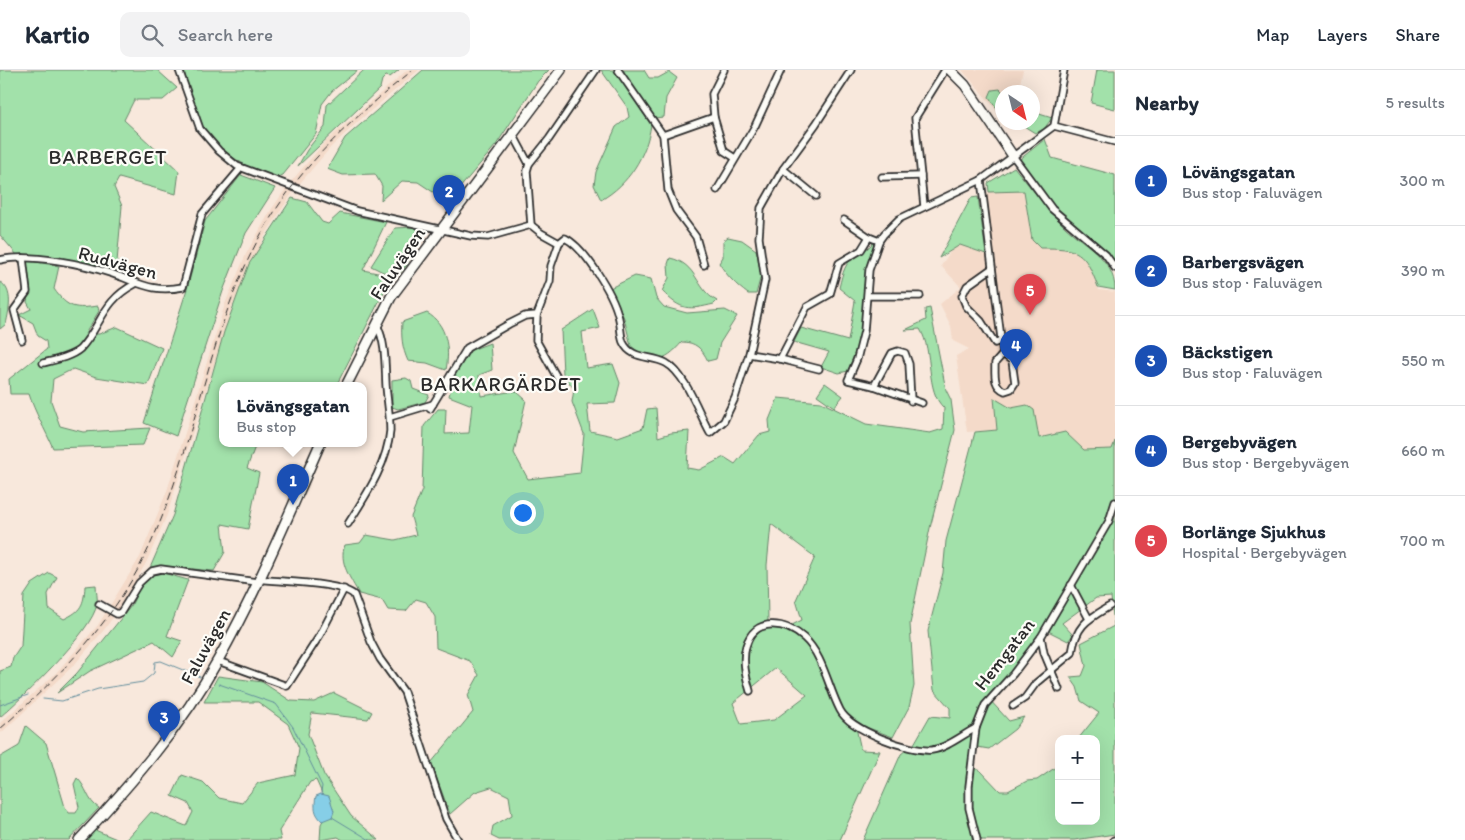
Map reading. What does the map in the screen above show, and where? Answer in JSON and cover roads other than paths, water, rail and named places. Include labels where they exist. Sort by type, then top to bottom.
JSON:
[{"type":"street","points":[[179,70],[200,129],[218,150],[241,168],[356,211],[471,236],[488,237],[531,225],[559,243]]},
{"type":"street","name":"Faluvägen","points":[[348,382],[391,297],[512,132],[561,70]]},
{"type":"street","points":[[531,225],[527,180],[529,164],[596,70]]},
{"type":"street","points":[[618,70],[663,135],[668,190],[676,210],[696,237],[704,265]]},
{"type":"street","points":[[724,70],[712,94],[714,117],[724,151],[735,158]]},
{"type":"street","points":[[717,190],[755,126],[780,70]]},
{"type":"street","points":[[559,381],[536,340],[537,315],[550,281],[551,266],[559,243],[565,238],[573,242],[600,278],[618,314],[623,342],[635,355],[666,363],[678,374],[694,400],[697,410],[710,433],[724,422],[735,398],[749,354],[765,280],[759,238],[761,208],[783,169],[816,124],[851,70]]},
{"type":"street","points":[[924,206],[916,118],[944,70]]},
{"type":"street","points":[[950,70],[965,85],[982,108],[1013,156],[1052,209],[1106,255],[1115,268]]},
{"type":"street","points":[[922,403],[911,401],[874,386],[848,380],[857,359],[864,331],[869,270],[879,241],[899,219],[981,180],[1054,126],[1064,70]]},
{"type":"street","points":[[663,135],[714,117]]},
{"type":"street","points":[[1054,126],[1115,142]]},
{"type":"street","points":[[512,132],[529,164]]},
{"type":"street","name":"Rudvägen","points":[[0,260],[23,258],[95,269],[135,284],[164,290],[183,287],[202,214],[241,168]]},
{"type":"street","points":[[783,169],[816,196]]},
{"type":"street","points":[[882,177],[921,176]]},
{"type":"street","points":[[981,180],[1003,354],[1012,361],[1015,383],[1011,389],[1005,391],[999,389],[996,384],[995,363],[1003,354]]},
{"type":"street","points":[[844,220],[869,237],[879,241]]},
{"type":"street","points":[[780,359],[807,307],[830,294],[839,263],[861,250],[869,237]]},
{"type":"street","points":[[22,340],[14,310],[27,292],[23,258]]},
{"type":"street","points":[[991,269],[967,286],[962,296],[966,306],[981,320],[995,343],[1001,340]]},
{"type":"street","points":[[43,363],[62,358],[79,349],[112,299],[135,284]]},
{"type":"street","points":[[868,296],[920,296]]},
{"type":"street","points":[[390,417],[431,407],[467,348],[525,316],[537,315]]},
{"type":"street","points":[[348,524],[377,474],[386,454],[390,417],[382,335],[376,325]]},
{"type":"street","points":[[874,386],[892,353],[898,351],[905,354],[909,364],[911,401]]},
{"type":"street","points":[[749,354],[780,359],[819,369]]},
{"type":"street","name":"Faluvägen","points":[[79,840],[144,768],[185,713],[218,661],[258,580],[319,447]]},
{"type":"street","name":"Hemgatan","points":[[977,840],[969,808],[971,759],[976,728],[985,705],[1013,674],[1041,637],[1109,521],[1115,502]]},
{"type":"street","points":[[99,604],[117,614],[121,612],[145,575],[161,569],[344,589],[354,595],[376,650],[404,692],[446,819],[458,840]]},
{"type":"street","points":[[1072,585],[1089,619]]},
{"type":"street","points":[[218,661],[287,686],[320,634],[344,589]]},
{"type":"street","points":[[1013,706],[1025,698],[1036,683],[1072,653],[1075,635],[1089,619],[1110,606]]},
{"type":"street","points":[[750,691],[745,672],[746,646],[754,631],[770,623],[782,624],[806,639],[819,660],[841,712],[860,728],[909,748],[932,750],[948,744],[976,728]]},
{"type":"street","points":[[1041,637],[1044,653],[1059,689]]},
{"type":"water","points":[[321,794],[329,796],[334,811],[332,817],[322,821],[317,815],[315,807],[316,796]]},
{"type":"waterway","points":[[43,699],[62,701],[98,689],[143,682],[154,673],[155,662],[161,661],[200,677]]},
{"type":"waterway","points":[[219,684],[276,704],[293,727],[322,786],[321,793]]},
{"type":"waterway","points":[[0,705],[28,695]]},
{"type":"waterway","points":[[332,817],[370,840]]},
{"type":"railway","points":[[0,729],[47,686],[89,640],[126,590],[141,563],[155,534],[182,460],[215,346],[228,309],[260,236],[275,211],[291,188],[328,146],[369,107],[413,70]]},
{"type":"place","name":"Barbergsvägen","points":[[449,216]]},
{"type":"place","name":"Borlänge Sjukhus","points":[[1030,315]]},
{"type":"place","name":"Bergebyvägen","points":[[1016,370]]},
{"type":"place","name":"Lövängsgatan","points":[[293,505]]},
{"type":"place","name":"Bäckstigen","points":[[164,742]]},
{"type":"district","name":"BARBERGET","points":[[108,157]]},
{"type":"district","name":"BARKARGÄRDET","points":[[501,384]]}]
